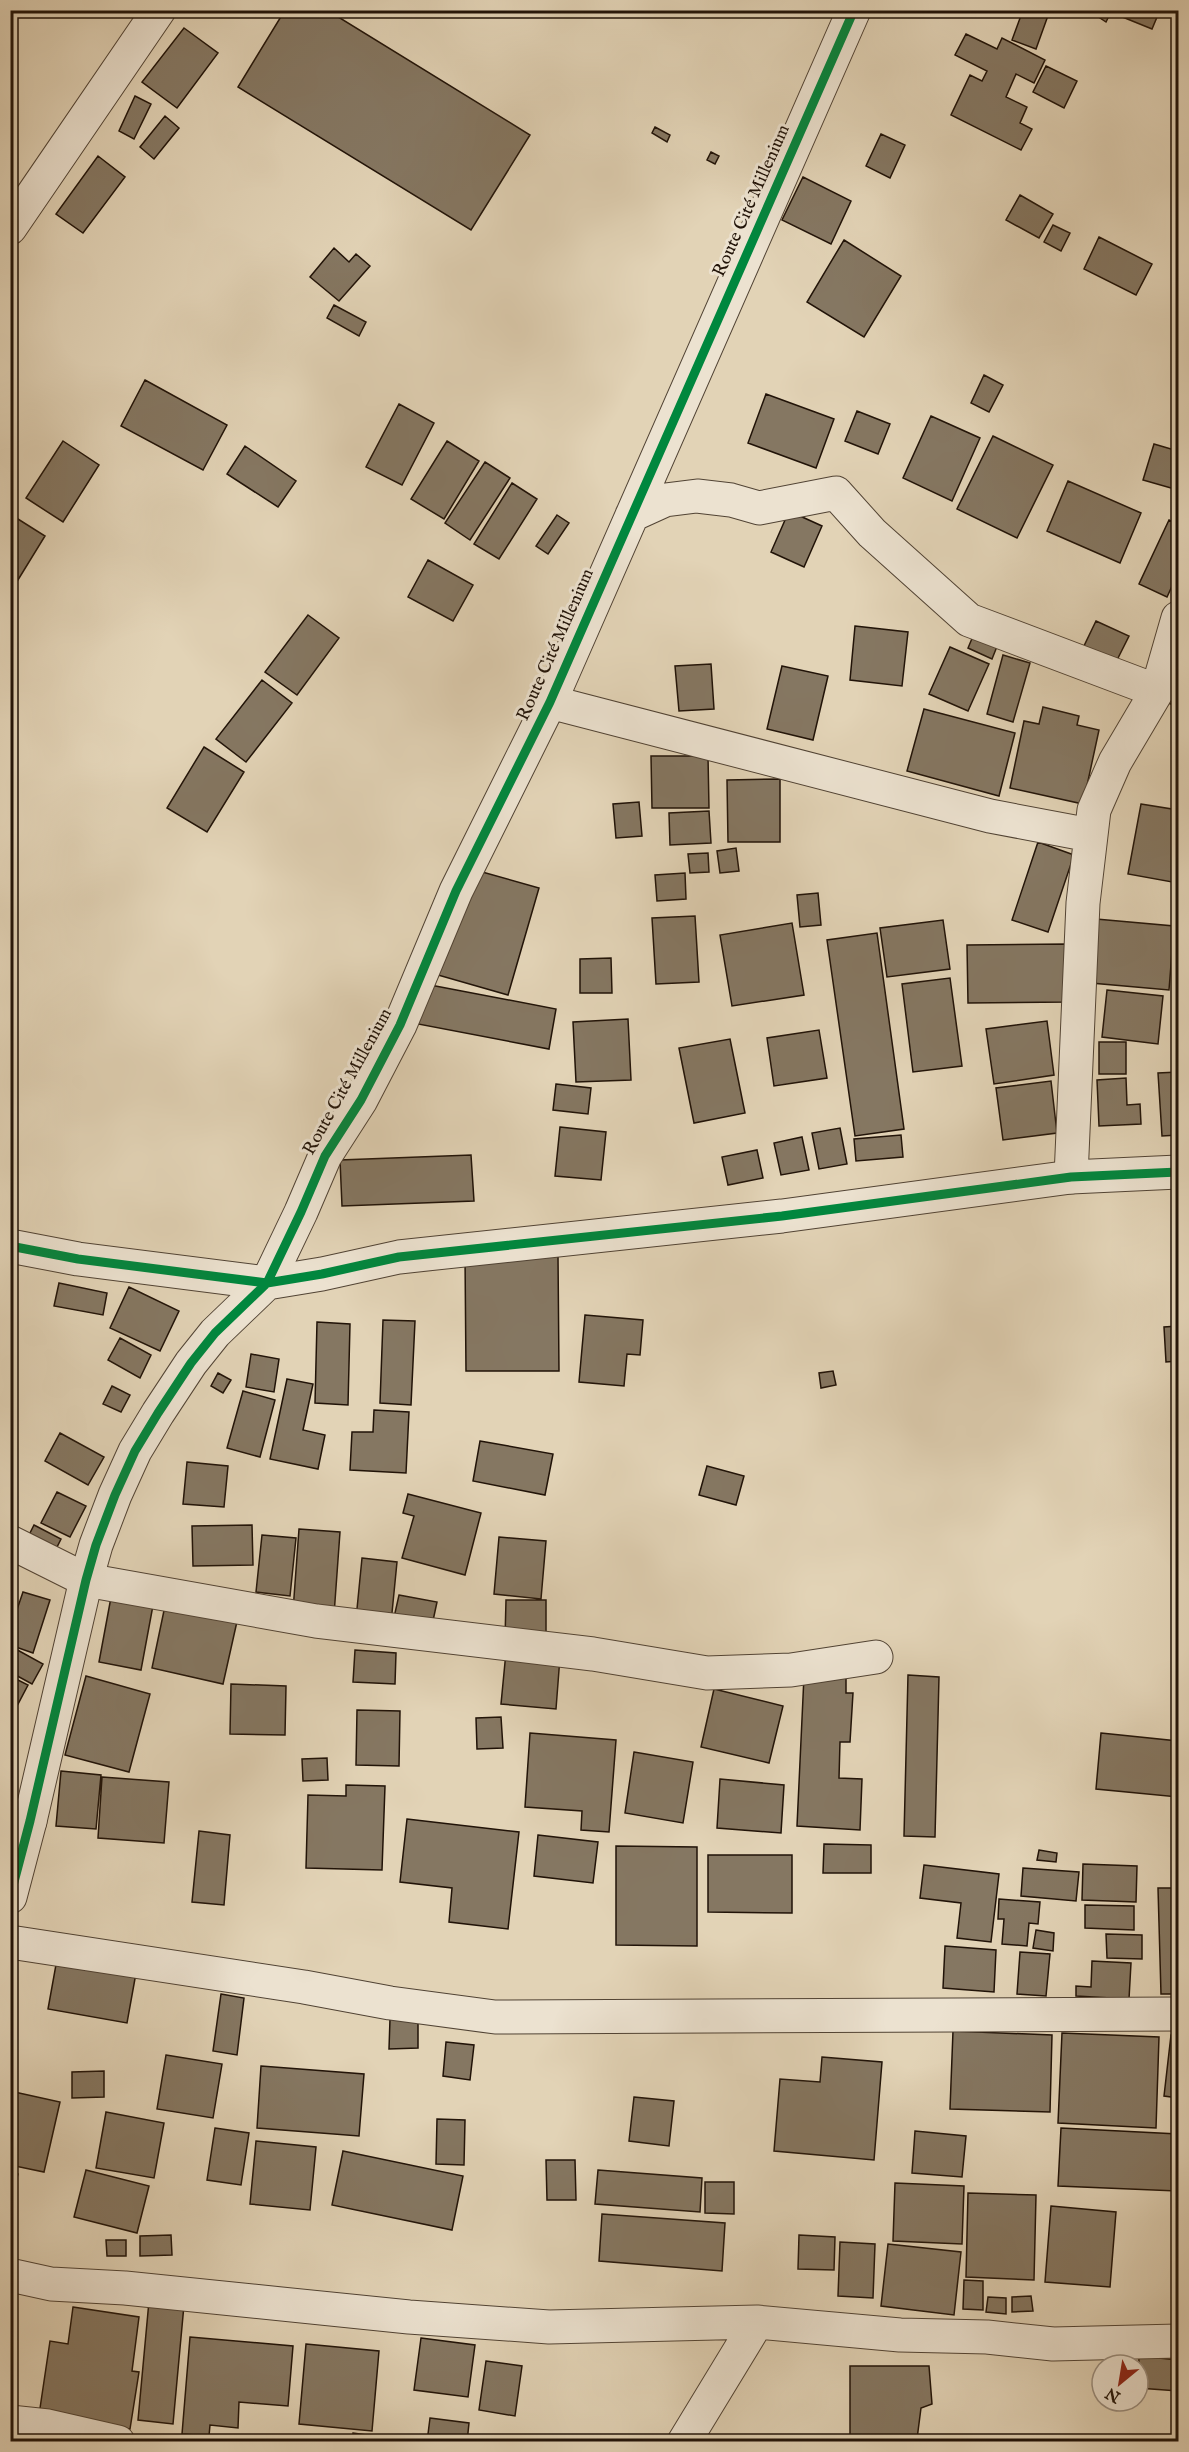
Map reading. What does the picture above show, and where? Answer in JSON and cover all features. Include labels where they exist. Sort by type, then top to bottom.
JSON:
[{"type":"street","points":[[10,228],[159,10]]},
{"type":"street","name":"Route Cité Millenium","points":[[10,1897],[20,1817],[96,1545],[115,1495],[135,1451],[191,1363],[214,1333],[267,1282],[302,1212],[325,1156],[361,1100],[400,1025],[456,891],[550,702],[854,10]]},
{"type":"street","points":[[632,515],[665,501],[697,496],[730,500],[759,508],[836,493],[872,533],[969,620],[1157,691]]},
{"type":"street","points":[[1071,1177],[1083,903],[1094,810],[1115,762],[1157,691],[1179,618]]},
{"type":"street","points":[[550,702],[990,816],[1090,836]]},
{"type":"street","points":[[10,1246],[78,1259],[267,1282],[322,1274],[399,1257],[782,1216],[1071,1177],[1179,1172]]},
{"type":"street","points":[[10,1542],[86,1580],[316,1621],[593,1654],[707,1672],[791,1670],[876,1657]]},
{"type":"street","points":[[10,1941],[304,1987],[390,2003],[495,2017],[1179,2014]]},
{"type":"street","points":[[10,2274],[51,2284],[125,2288],[409,2317],[549,2327],[757,2322],[900,2335],[987,2337],[1053,2344],[1179,2341]]},
{"type":"street","points":[[684,2442],[757,2322]]},
{"type":"street","points":[[10,2422],[48,2426],[118,2442]]},
{"type":"building","points":[[285,10],[327,10],[530,135],[471,230],[238,87]]},
{"type":"building","points":[[1023,10],[1050,10],[1036,49],[1012,40]]},
{"type":"building","points":[[1096,10],[1112,10],[1106,22],[1094,14]]},
{"type":"building","points":[[1122,10],[1160,10],[1152,29],[1120,16]]},
{"type":"building","points":[[184,28],[218,53],[177,108],[142,82]]},
{"type":"building","points":[[966,34],[997,49],[1002,38],[1045,60],[1034,83],[1016,74],[1006,97],[1027,107],[1020,123],[1032,129],[1021,150],[951,115],[970,75],[982,81],[987,71],[955,55]]},
{"type":"building","points":[[1046,66],[1077,81],[1064,108],[1033,92]]},
{"type":"building","points":[[135,96],[151,104],[134,139],[119,131]]},
{"type":"building","points":[[165,116],[179,128],[154,159],[140,147]]},
{"type":"building","points":[[655,127],[670,135],[667,142],[652,133]]},
{"type":"building","points":[[881,134],[905,145],[890,178],[866,166]]},
{"type":"building","points":[[711,152],[719,156],[715,164],[707,160]]},
{"type":"building","points":[[98,156],[125,177],[83,233],[56,214]]},
{"type":"building","points":[[803,177],[851,201],[831,244],[782,220]]},
{"type":"building","points":[[1020,195],[1053,214],[1039,238],[1006,220]]},
{"type":"building","points":[[1053,225],[1070,233],[1061,251],[1044,242]]},
{"type":"building","points":[[1099,237],[1152,264],[1136,295],[1084,269]]},
{"type":"building","points":[[844,240],[901,276],[864,337],[807,302]]},
{"type":"building","points":[[334,248],[349,262],[356,254],[370,266],[339,301],[310,277]]},
{"type":"building","points":[[334,305],[366,322],[359,336],[327,318]]},
{"type":"building","points":[[984,375],[1003,385],[989,412],[971,403]]},
{"type":"building","points":[[145,380],[227,425],[203,470],[121,426]]},
{"type":"building","points":[[766,394],[834,419],[816,468],[748,443]]},
{"type":"building","points":[[399,404],[434,423],[402,485],[366,467]]},
{"type":"building","points":[[857,411],[890,424],[878,454],[845,441]]},
{"type":"building","points":[[931,416],[980,438],[952,501],[903,478]]},
{"type":"building","points":[[993,436],[1053,465],[1017,538],[957,509]]},
{"type":"building","points":[[63,441],[99,465],[63,522],[26,498]]},
{"type":"building","points":[[447,441],[479,461],[444,519],[411,499]]},
{"type":"building","points":[[1154,444],[1178,451],[1178,490],[1143,480]]},
{"type":"building","points":[[245,446],[296,481],[278,507],[227,474]]},
{"type":"building","points":[[485,462],[510,478],[470,540],[445,523]]},
{"type":"building","points":[[1068,481],[1141,513],[1120,563],[1047,531]]},
{"type":"building","points":[[512,483],[537,499],[499,559],[474,544]]},
{"type":"building","points":[[789,511],[822,526],[804,567],[771,552]]},
{"type":"building","points":[[10,514],[45,536],[13,588],[10,587]]},
{"type":"building","points":[[557,515],[569,523],[548,554],[536,546]]},
{"type":"building","points":[[1169,520],[1178,525],[1178,573],[1167,597],[1139,584]]},
{"type":"building","points":[[428,560],[473,585],[453,621],[408,597]]},
{"type":"building","points":[[308,615],[339,638],[297,695],[265,672]]},
{"type":"building","points":[[1096,621],[1129,636],[1115,664],[1083,648]]},
{"type":"building","points":[[855,626],[908,632],[902,686],[850,680]]},
{"type":"building","points":[[976,629],[1000,639],[992,659],[968,648]]},
{"type":"building","points":[[950,647],[989,664],[968,711],[929,694]]},
{"type":"building","points":[[1178,653],[1178,707],[1161,700]]},
{"type":"building","points":[[1003,655],[1030,663],[1013,722],[987,714]]},
{"type":"building","points":[[711,664],[714,709],[679,711],[675,666]]},
{"type":"building","points":[[782,666],[828,676],[813,740],[767,729]]},
{"type":"building","points":[[262,680],[292,703],[246,762],[216,739]]},
{"type":"building","points":[[1043,707],[1079,716],[1077,725],[1099,730],[1083,804],[1010,788],[1024,721],[1039,724]]},
{"type":"building","points":[[924,709],[1015,733],[999,796],[907,771]]},
{"type":"building","points":[[204,747],[244,772],[207,832],[167,808]]},
{"type":"building","points":[[651,756],[708,756],[709,808],[652,808]]},
{"type":"building","points":[[780,779],[780,842],[728,842],[727,780]]},
{"type":"building","points":[[639,802],[642,836],[616,838],[613,804]]},
{"type":"building","points":[[1141,804],[1178,810],[1178,847],[1172,882],[1128,874]]},
{"type":"building","points":[[709,811],[711,843],[670,845],[669,813]]},
{"type":"building","points":[[1038,842],[1074,855],[1048,932],[1012,920]]},
{"type":"building","points":[[736,848],[739,871],[720,873],[717,851]]},
{"type":"building","points":[[708,853],[709,872],[690,873],[688,854]]},
{"type":"building","points":[[468,868],[539,888],[508,995],[438,975]]},
{"type":"building","points":[[685,873],[686,899],[657,901],[655,875]]},
{"type":"building","points":[[818,893],[821,925],[800,927],[797,895]]},
{"type":"building","points":[[695,916],[699,982],[656,984],[652,918]]},
{"type":"building","points":[[1096,919],[1174,926],[1169,990],[1091,983]]},
{"type":"building","points":[[943,920],[950,969],[887,977],[880,928]]},
{"type":"building","points":[[792,923],[804,995],[732,1006],[720,935]]},
{"type":"building","points":[[877,933],[904,1129],[855,1136],[827,940]]},
{"type":"building","points":[[1067,944],[1068,1002],[968,1003],[967,945]]},
{"type":"building","points":[[611,958],[612,993],[580,993],[580,959]]},
{"type":"building","points":[[950,978],[962,1066],[913,1072],[902,984]]},
{"type":"building","points":[[425,984],[556,1009],[549,1049],[418,1024]]},
{"type":"building","points":[[1107,990],[1163,996],[1158,1044],[1102,1037]]},
{"type":"building","points":[[628,1019],[631,1080],[576,1082],[573,1022]]},
{"type":"building","points":[[1047,1021],[1054,1075],[994,1084],[986,1029]]},
{"type":"building","points":[[819,1030],[827,1078],[774,1086],[767,1038]]},
{"type":"building","points":[[730,1039],[745,1113],[694,1123],[679,1048]]},
{"type":"building","points":[[1099,1042],[1126,1042],[1126,1074],[1099,1074]]},
{"type":"building","points":[[1178,1072],[1178,1135],[1162,1136],[1158,1073]]},
{"type":"building","points":[[1126,1078],[1127,1105],[1140,1104],[1141,1124],[1099,1126],[1097,1080]]},
{"type":"building","points":[[1051,1081],[1057,1133],[1003,1140],[996,1088]]},
{"type":"building","points":[[556,1084],[591,1088],[588,1114],[553,1110]]},
{"type":"building","points":[[560,1127],[606,1132],[601,1180],[555,1176]]},
{"type":"building","points":[[840,1128],[847,1164],[819,1169],[812,1133]]},
{"type":"building","points":[[901,1135],[903,1157],[856,1161],[854,1139]]},
{"type":"building","points":[[802,1137],[809,1170],[781,1175],[774,1143]]},
{"type":"building","points":[[757,1150],[763,1178],[728,1185],[722,1157]]},
{"type":"building","points":[[471,1155],[474,1201],[342,1206],[340,1160]]},
{"type":"building","points":[[465,1256],[558,1256],[559,1371],[466,1371]]},
{"type":"building","points":[[59,1283],[107,1293],[103,1315],[54,1306]]},
{"type":"building","points":[[129,1287],[179,1311],[160,1351],[110,1328]]},
{"type":"building","points":[[585,1315],[643,1320],[640,1355],[627,1354],[624,1386],[579,1382]]},
{"type":"building","points":[[383,1320],[415,1321],[411,1405],[380,1403]]},
{"type":"building","points":[[317,1322],[350,1324],[348,1405],[315,1403]]},
{"type":"building","points":[[1178,1326],[1178,1361],[1166,1362],[1164,1327]]},
{"type":"building","points":[[120,1338],[151,1355],[140,1378],[108,1360]]},
{"type":"building","points":[[251,1354],[279,1359],[274,1392],[246,1387]]},
{"type":"building","points":[[833,1371],[836,1385],[821,1388],[819,1373]]},
{"type":"building","points":[[218,1373],[231,1380],[223,1393],[211,1386]]},
{"type":"building","points":[[287,1379],[313,1384],[303,1430],[325,1435],[318,1469],[270,1459]]},
{"type":"building","points":[[112,1386],[130,1395],[121,1412],[103,1404]]},
{"type":"building","points":[[243,1391],[275,1400],[260,1457],[227,1448]]},
{"type":"building","points":[[374,1410],[409,1412],[406,1473],[350,1470],[352,1432],[373,1432]]},
{"type":"building","points":[[60,1433],[104,1457],[88,1485],[45,1461]]},
{"type":"building","points":[[480,1441],[553,1454],[545,1495],[473,1481]]},
{"type":"building","points":[[187,1462],[228,1466],[224,1507],[183,1504]]},
{"type":"building","points":[[707,1466],[744,1476],[736,1505],[699,1495]]},
{"type":"building","points":[[57,1492],[86,1506],[70,1537],[41,1523]]},
{"type":"building","points":[[408,1494],[481,1513],[465,1575],[402,1558],[414,1516],[403,1513]]},
{"type":"building","points":[[34,1525],[61,1539],[51,1559],[24,1545]]},
{"type":"building","points":[[252,1525],[253,1565],[193,1566],[192,1526]]},
{"type":"building","points":[[299,1529],[340,1532],[334,1615],[293,1611]]},
{"type":"building","points":[[262,1535],[296,1538],[290,1596],[256,1592]]},
{"type":"building","points":[[499,1537],[546,1541],[541,1599],[494,1594]]},
{"type":"building","points":[[362,1558],[397,1562],[391,1623],[356,1619]]},
{"type":"building","points":[[23,1592],[50,1600],[33,1653],[10,1645],[10,1630]]},
{"type":"building","points":[[112,1592],[154,1600],[141,1670],[99,1662]]},
{"type":"building","points":[[399,1595],[437,1602],[431,1630],[393,1622]]},
{"type":"building","points":[[506,1600],[546,1600],[546,1640],[505,1639]]},
{"type":"building","points":[[166,1601],[238,1617],[223,1684],[152,1668]]},
{"type":"building","points":[[12,1647],[43,1664],[32,1684],[10,1672]]},
{"type":"building","points":[[355,1650],[396,1653],[395,1684],[353,1682]]},
{"type":"building","points":[[506,1652],[560,1657],[556,1709],[501,1704]]},
{"type":"building","points":[[908,1675],[939,1677],[935,1837],[904,1836]]},
{"type":"building","points":[[10,1676],[28,1685],[17,1706],[10,1703]]},
{"type":"building","points":[[86,1676],[150,1694],[129,1772],[65,1755]]},
{"type":"building","points":[[804,1676],[846,1678],[846,1693],[853,1693],[850,1742],[840,1742],[839,1778],[862,1779],[860,1830],[797,1826]]},
{"type":"building","points":[[231,1684],[286,1686],[285,1735],[230,1734]]},
{"type":"building","points":[[714,1689],[783,1706],[769,1763],[701,1747]]},
{"type":"building","points":[[357,1710],[400,1711],[399,1766],[356,1765]]},
{"type":"building","points":[[501,1717],[503,1748],[477,1749],[476,1718]]},
{"type":"building","points":[[530,1733],[616,1740],[609,1832],[581,1830],[582,1811],[525,1807]]},
{"type":"building","points":[[1101,1733],[1178,1741],[1178,1797],[1096,1789]]},
{"type":"building","points":[[634,1752],[693,1762],[683,1823],[625,1813]]},
{"type":"building","points":[[327,1758],[328,1780],[303,1781],[302,1759]]},
{"type":"building","points":[[61,1771],[101,1775],[96,1829],[56,1826]]},
{"type":"building","points":[[102,1777],[169,1782],[164,1843],[98,1838]]},
{"type":"building","points":[[720,1779],[784,1785],[781,1833],[717,1828]]},
{"type":"building","points":[[346,1785],[385,1786],[382,1870],[306,1868],[308,1795],[346,1796]]},
{"type":"building","points":[[407,1819],[519,1832],[508,1929],[449,1922],[452,1888],[400,1882]]},
{"type":"building","points":[[199,1831],[230,1835],[224,1905],[192,1902]]},
{"type":"building","points":[[538,1835],[598,1842],[593,1883],[534,1876]]},
{"type":"building","points":[[824,1844],[871,1845],[871,1873],[823,1873]]},
{"type":"building","points":[[616,1846],[697,1847],[697,1946],[616,1945]]},
{"type":"building","points":[[1039,1850],[1057,1853],[1056,1862],[1037,1860]]},
{"type":"building","points":[[708,1855],[792,1855],[792,1913],[708,1912]]},
{"type":"building","points":[[1083,1864],[1137,1866],[1136,1902],[1082,1900]]},
{"type":"building","points":[[924,1865],[999,1874],[991,1942],[957,1938],[961,1903],[920,1898]]},
{"type":"building","points":[[1023,1868],[1079,1872],[1076,1901],[1021,1896]]},
{"type":"building","points":[[1158,1888],[1178,1888],[1178,1994],[1161,1994]]},
{"type":"building","points":[[999,1899],[1040,1902],[1038,1924],[1029,1923],[1027,1946],[1002,1944],[1004,1919],[998,1919]]},
{"type":"building","points":[[1085,1905],[1134,1906],[1134,1930],[1085,1928]]},
{"type":"building","points":[[1036,1930],[1054,1933],[1053,1951],[1033,1948]]},
{"type":"building","points":[[1106,1934],[1142,1935],[1142,1959],[1107,1958]]},
{"type":"building","points":[[945,1946],[996,1950],[994,1992],[943,1988]]},
{"type":"building","points":[[1020,1952],[1050,1954],[1046,1996],[1017,1994]]},
{"type":"building","points":[[57,1959],[136,1973],[127,2023],[48,2009]]},
{"type":"building","points":[[1092,1961],[1131,1963],[1129,1999],[1076,1996],[1076,1986],[1091,1987]]},
{"type":"building","points":[[221,1994],[244,1998],[237,2055],[213,2051]]},
{"type":"building","points":[[390,2019],[418,2019],[418,2048],[389,2049]]},
{"type":"building","points":[[953,2031],[1052,2035],[1050,2112],[950,2109]]},
{"type":"building","points":[[1062,2033],[1159,2037],[1156,2128],[1058,2123]]},
{"type":"building","points":[[1171,2035],[1178,2036],[1178,2098],[1164,2096]]},
{"type":"building","points":[[446,2042],[474,2045],[470,2080],[443,2076]]},
{"type":"building","points":[[166,2055],[222,2064],[213,2118],[157,2109]]},
{"type":"building","points":[[822,2057],[882,2062],[874,2160],[774,2151],[780,2079],[820,2082]]},
{"type":"building","points":[[261,2066],[364,2074],[359,2136],[257,2128]]},
{"type":"building","points":[[104,2071],[104,2097],[72,2098],[72,2072]]},
{"type":"building","points":[[10,2091],[60,2102],[44,2172],[10,2165]]},
{"type":"building","points":[[634,2097],[674,2101],[669,2146],[629,2141]]},
{"type":"building","points":[[106,2112],[164,2123],[154,2178],[96,2168]]},
{"type":"building","points":[[437,2119],[465,2120],[464,2165],[436,2164]]},
{"type":"building","points":[[215,2128],[249,2133],[241,2185],[207,2180]]},
{"type":"building","points":[[1061,2128],[1178,2134],[1177,2191],[1058,2186]]},
{"type":"building","points":[[915,2131],[966,2136],[962,2177],[912,2173]]},
{"type":"building","points":[[256,2141],[316,2147],[310,2210],[250,2204]]},
{"type":"building","points":[[343,2151],[463,2176],[452,2230],[332,2205]]},
{"type":"building","points":[[546,2160],[575,2160],[576,2200],[547,2200]]},
{"type":"building","points":[[86,2170],[149,2186],[137,2233],[74,2217]]},
{"type":"building","points":[[598,2170],[702,2178],[700,2212],[595,2204]]},
{"type":"building","points":[[10,2172],[18,2174],[10,2203]]},
{"type":"building","points":[[705,2182],[734,2182],[734,2214],[705,2213]]},
{"type":"building","points":[[895,2183],[964,2186],[962,2244],[893,2241]]},
{"type":"building","points":[[968,2193],[1036,2195],[1034,2280],[966,2277]]},
{"type":"building","points":[[1051,2206],[1116,2212],[1110,2287],[1045,2282]]},
{"type":"building","points":[[602,2214],[725,2223],[722,2271],[599,2261]]},
{"type":"building","points":[[171,2235],[172,2255],[140,2256],[140,2236]]},
{"type":"building","points":[[799,2235],[835,2237],[834,2270],[798,2269]]},
{"type":"building","points":[[106,2240],[126,2240],[126,2256],[107,2256]]},
{"type":"building","points":[[840,2242],[875,2244],[873,2298],[838,2296]]},
{"type":"building","points":[[888,2244],[961,2252],[954,2315],[881,2306]]},
{"type":"building","points":[[964,2280],[983,2281],[983,2310],[963,2309]]},
{"type":"building","points":[[1031,2296],[1033,2311],[1012,2312],[1012,2297]]},
{"type":"building","points":[[988,2297],[1006,2298],[1006,2314],[986,2312]]},
{"type":"building","points":[[149,2301],[184,2305],[173,2424],[138,2420]]},
{"type":"building","points":[[73,2307],[139,2317],[132,2371],[139,2372],[130,2429],[39,2415],[50,2341],[68,2344]]},
{"type":"building","points":[[190,2337],[293,2346],[288,2406],[239,2402],[238,2428],[210,2425],[209,2436],[182,2434]]},
{"type":"building","points":[[421,2338],[475,2345],[468,2397],[414,2390]]},
{"type":"building","points":[[306,2344],[379,2351],[372,2431],[299,2424]]},
{"type":"building","points":[[1150,2357],[1178,2360],[1178,2391],[1150,2389]]},
{"type":"building","points":[[486,2361],[522,2366],[515,2416],[479,2410]]},
{"type":"building","points":[[850,2366],[929,2366],[932,2404],[921,2408],[917,2439],[850,2442]]},
{"type":"building","points":[[430,2418],[469,2423],[467,2442],[427,2442]]},
{"type":"building","points":[[353,2433],[393,2439],[393,2442],[352,2442]]},
{"type":"cycle path","points":[[10,1246],[78,1259],[267,1283],[325,1156],[361,1100],[400,1025],[456,891],[550,702],[854,10]]},
{"type":"cycle path","points":[[10,1897],[86,1580],[96,1545],[115,1495],[135,1451],[191,1363],[215,1333],[267,1283],[399,1257],[782,1216],[1071,1177],[1178,1172]]}]
